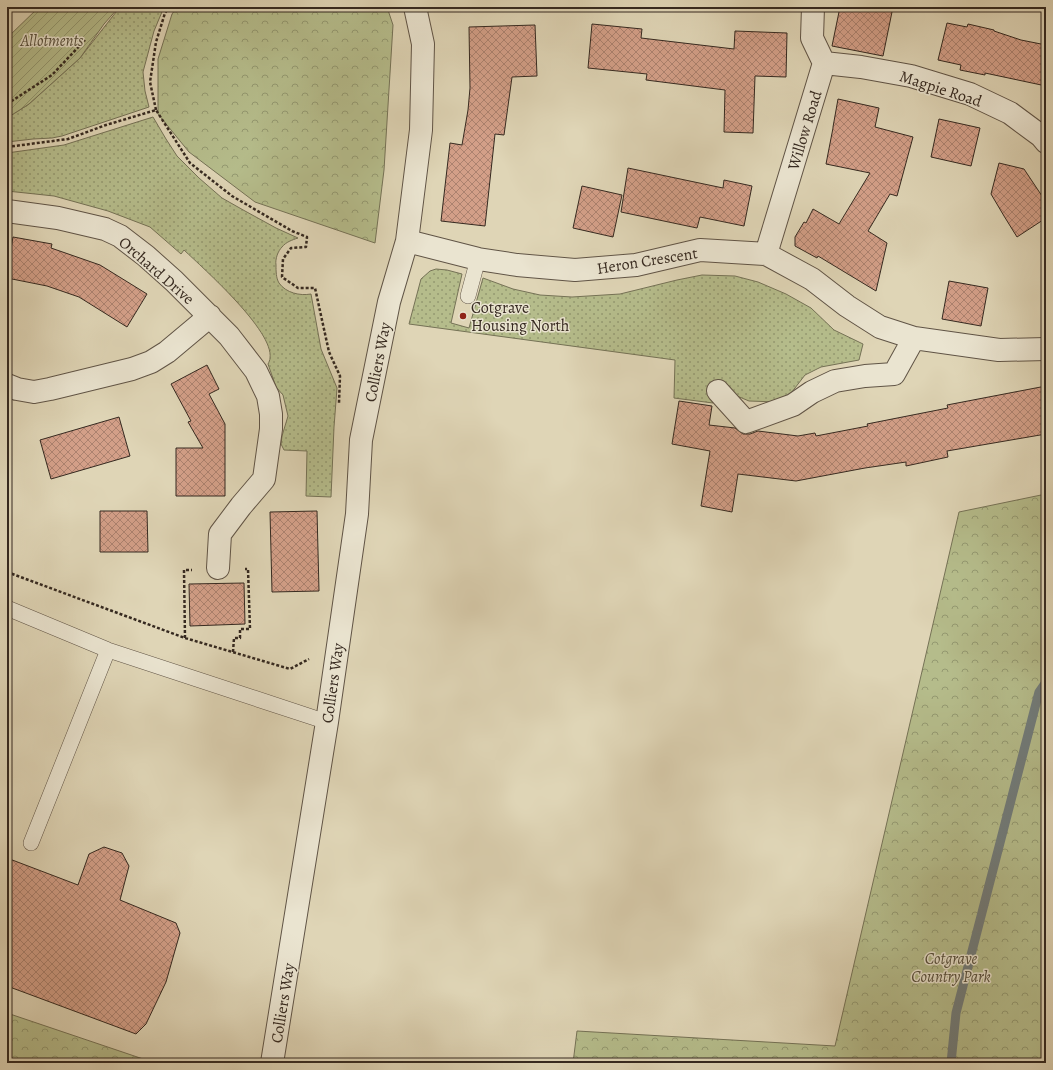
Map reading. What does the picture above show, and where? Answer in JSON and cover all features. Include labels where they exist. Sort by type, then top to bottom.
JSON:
[{"type":"street","name":"Colliers Way","points":[[272,1063],[357,514],[362,440],[389,302],[407,241],[420,130],[423,44],[415,7]]},
{"type":"street","points":[[813,7],[812,38],[824,63]]},
{"type":"street","name":"Magpie Road","points":[[824,63],[861,67],[911,76],[970,94],[1010,113],[1041,136],[1046,142]]},
{"type":"street","name":"Willow Road","points":[[766,254],[824,63]]},
{"type":"street","name":"Orchard Drive","points":[[7,211],[58,218],[105,229],[120,236],[146,256],[210,316],[229,336],[256,371],[268,396],[271,414],[271,429],[264,479],[220,534],[218,568]]},
{"type":"street","name":"Heron Crescent","points":[[407,241],[478,259],[517,265],[575,270],[636,265],[700,250],[766,254],[812,278],[847,306],[880,327],[914,338],[999,350],[1046,349]]},
{"type":"street","name":"Orchard Drive","points":[[7,385],[34,392],[132,369],[151,362],[167,352],[210,316]]},
{"type":"street","points":[[718,391],[746,422],[793,405],[812,392],[835,381],[865,376],[894,374],[914,338]]},
{"type":"lane","points":[[468,296],[478,259]]},
{"type":"lane","points":[[7,608],[108,650],[326,722]]},
{"type":"lane","points":[[31,843],[108,650]]},
{"type":"path","points":[[170,7],[165,13],[156,42],[150,82],[156,110],[190,163],[232,196],[292,231],[307,237],[306,247],[291,248],[283,259],[282,276],[298,288],[316,288],[329,352],[340,376],[339,406]]},
{"type":"path","points":[[7,104],[52,76],[85,40]]},
{"type":"path","points":[[7,147],[68,140],[106,125],[156,110]]},
{"type":"path","points":[[185,638],[184,570],[218,568],[248,569],[250,629],[240,629],[240,638],[234,638],[233,652]]},
{"type":"path","points":[[7,572],[185,638],[290,669],[308,660],[312,654]]},
{"type":"green space","name":"Allotments","points":[[39,7],[119,7],[104,24],[80,58],[29,104],[7,118],[7,38]]},
{"type":"green space","points":[[120,7],[164,7],[154,31],[143,72],[145,91],[149,107],[62,136],[7,142],[7,118],[29,104],[80,58]]},
{"type":"green space","points":[[177,7],[387,7],[393,25],[384,170],[375,243],[255,202],[189,152],[158,114],[158,59],[172,14]]},
{"type":"green space","points":[[153,117],[177,156],[222,198],[276,228],[298,238],[287,242],[279,251],[276,260],[276,274],[279,283],[285,289],[302,295],[311,294],[321,349],[337,388],[331,497],[306,496],[307,451],[284,450],[281,444],[288,416],[283,395],[276,387],[268,364],[270,358],[268,346],[261,332],[250,317],[221,285],[184,250],[181,254],[150,227],[108,211],[54,196],[7,191],[7,153],[64,145]]},
{"type":"green space","points":[[436,269],[462,274],[451,323],[469,328],[483,278],[513,289],[540,295],[572,297],[620,294],[702,275],[735,276],[758,282],[786,294],[811,308],[834,330],[863,344],[859,360],[821,367],[805,375],[788,397],[777,402],[749,401],[737,396],[710,396],[713,403],[674,398],[675,360],[409,324],[421,279],[430,271]]},
{"type":"green space","name":"Cotgrave Country Park","points":[[1046,494],[1046,1063],[573,1063],[577,1031],[835,1046],[959,512]]},
{"type":"green space","points":[[7,1013],[155,1063],[7,1063]]},
{"type":"building","points":[[840,7],[893,7],[883,56],[832,46]]},
{"type":"building","points":[[947,23],[967,27],[968,24],[994,30],[1021,40],[1046,45],[1046,86],[985,73],[985,75],[960,70],[961,65],[938,60]]},
{"type":"building","points":[[592,24],[642,29],[641,38],[734,49],[735,31],[787,33],[786,77],[755,76],[753,133],[724,132],[725,90],[646,80],[647,74],[588,68]]},
{"type":"building","points":[[535,25],[537,76],[512,77],[504,135],[495,134],[485,226],[441,221],[450,143],[462,145],[468,110],[470,88],[469,27]]},
{"type":"building","points":[[838,99],[879,108],[875,127],[913,137],[897,196],[890,194],[868,231],[887,243],[876,291],[818,256],[817,258],[795,246],[795,237],[804,222],[806,223],[813,209],[839,224],[870,173],[826,164]]},
{"type":"building","points":[[939,119],[980,128],[971,166],[931,157]]},
{"type":"building","points":[[999,163],[1024,169],[1046,202],[1046,218],[1017,237],[991,194]]},
{"type":"building","points":[[628,168],[723,188],[724,180],[752,186],[744,226],[700,217],[697,228],[621,212]]},
{"type":"building","points":[[582,186],[622,195],[613,237],[573,228]]},
{"type":"building","points":[[13,237],[52,244],[51,248],[100,265],[147,294],[127,327],[79,297],[47,286],[7,278]]},
{"type":"building","points":[[949,281],[988,288],[981,326],[942,319]]},
{"type":"building","points":[[207,365],[219,389],[209,394],[225,424],[225,496],[176,496],[176,448],[203,448],[188,422],[191,421],[171,384]]},
{"type":"building","points":[[1046,386],[1046,434],[947,451],[948,457],[906,466],[906,462],[796,481],[738,474],[732,512],[701,506],[710,451],[672,444],[679,401],[712,406],[709,425],[735,428],[743,434],[750,434],[758,431],[798,436],[815,433],[816,436],[948,408],[947,405]]},
{"type":"building","points":[[119,417],[130,456],[51,479],[40,440]]},
{"type":"building","points":[[100,511],[147,511],[148,552],[100,552]]},
{"type":"building","points":[[317,511],[319,591],[272,592],[270,512]]},
{"type":"building","points":[[244,583],[245,624],[190,626],[189,584]]},
{"type":"building","points":[[104,847],[122,853],[129,866],[120,900],[176,923],[180,933],[166,982],[146,1024],[136,1034],[7,986],[7,858],[78,885],[89,854]]},
{"type":"waterway","points":[[951,1063],[956,1013],[1039,692],[1046,682]]},
{"type":"place","name":"Cotgrave Housing North","points":[[463,316]]}]
